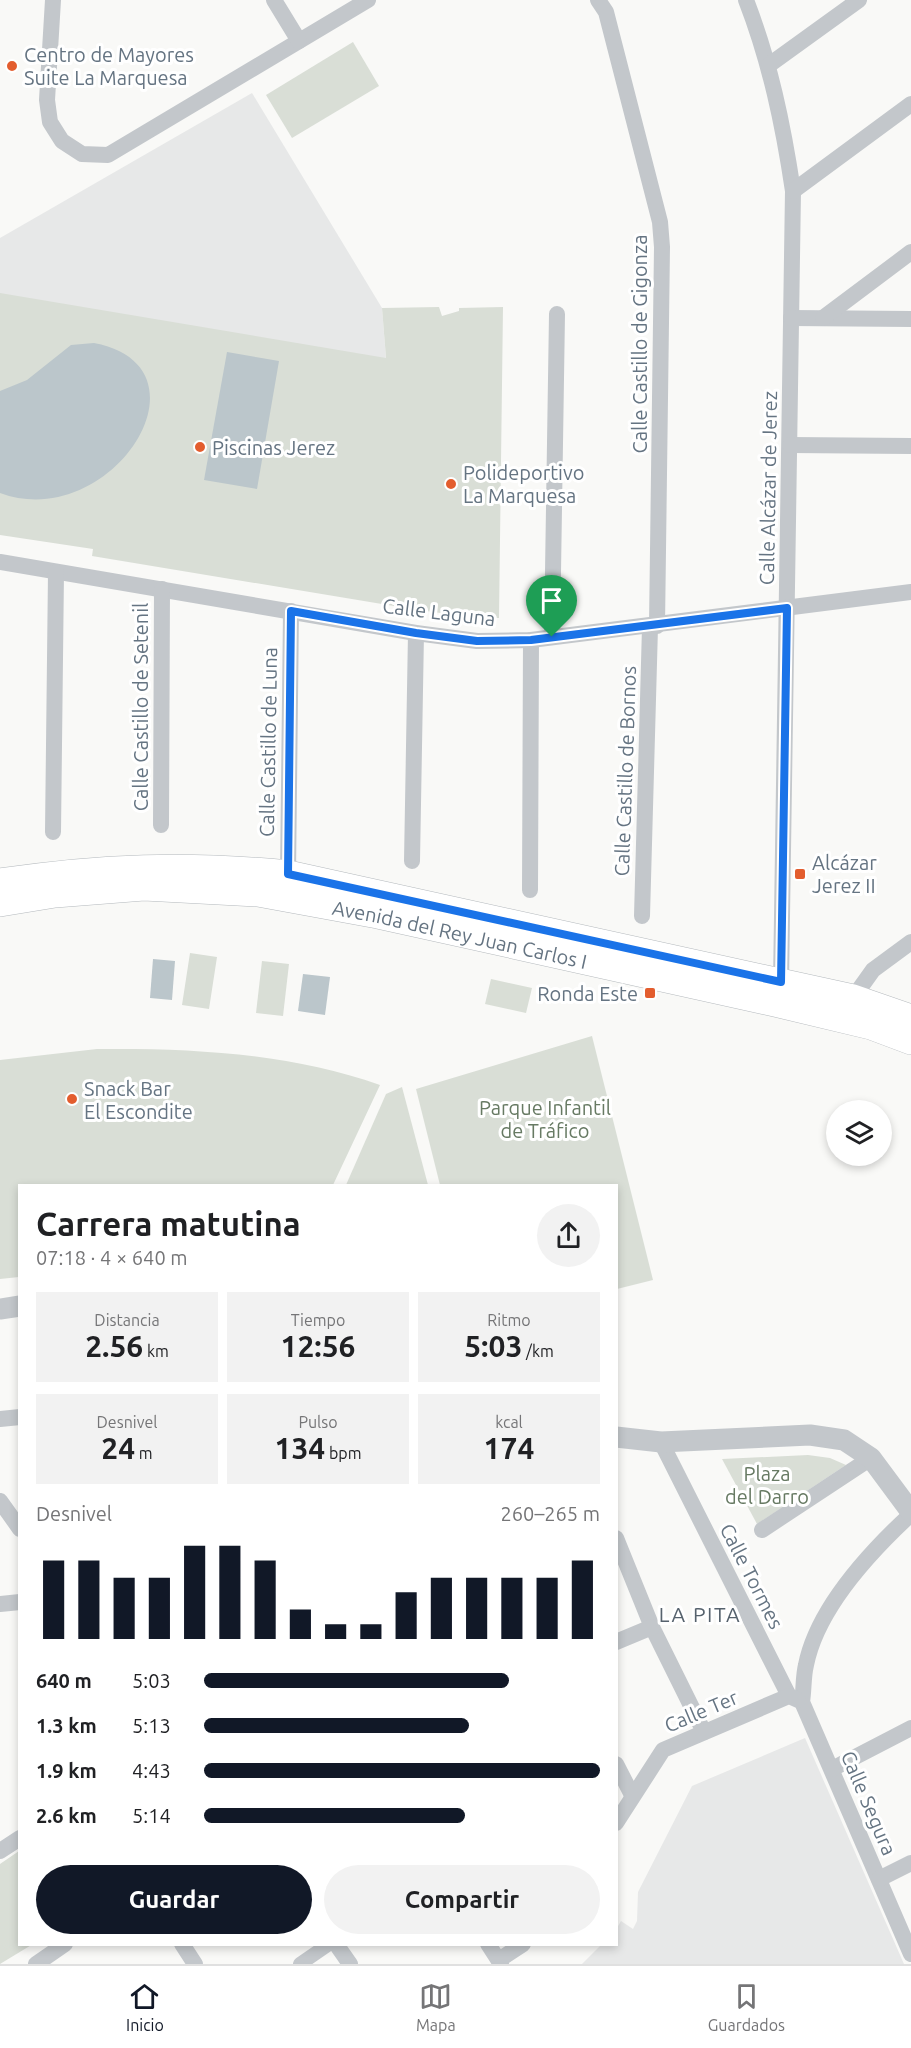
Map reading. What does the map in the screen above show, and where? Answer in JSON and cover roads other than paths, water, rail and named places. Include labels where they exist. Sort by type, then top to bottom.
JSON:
[{"type":"main road","name":"Avenida del Rey Juan Carlos I","points":[[0,882],[73,871],[165,867],[229,868],[288,874],[853,998],[911,1018]]},
{"type":"main road","name":"Avenida del Rey Juan Carlos I","points":[[0,903],[55,894],[144,887],[258,893],[378,915],[775,1003],[871,1026],[911,1041]]},
{"type":"street","points":[[53,0],[47,100],[50,122],[62,141],[82,154],[108,155],[368,0]]},
{"type":"street","points":[[274,0],[299,41]]},
{"type":"street","name":"Calle Castillo de Gigonza","points":[[598,0],[606,12],[660,222],[662,247],[654,626]]},
{"type":"street","name":"Calle Alcázar de Jerez","points":[[746,0],[769,65],[783,122],[793,190],[781,982]]},
{"type":"street","points":[[769,65],[859,0]]},
{"type":"street","points":[[793,190],[911,104]]},
{"type":"street","points":[[823,318],[911,252]]},
{"type":"street","points":[[552,637],[557,314]]},
{"type":"street","points":[[791,318],[911,319]]},
{"type":"street","points":[[790,445],[911,446]]},
{"type":"street","name":"Calle Laguna","points":[[0,562],[416,633],[477,641],[531,640],[911,592]]},
{"type":"street","points":[[53,832],[56,572]]},
{"type":"street","name":"Calle Castillo de Setenil","points":[[161,825],[162,589]]},
{"type":"street","name":"Calle Castillo de Luna","points":[[288,874],[291,611]]},
{"type":"street","name":"Calle Castillo de Bornos","points":[[642,916],[654,626]]},
{"type":"street","points":[[412,861],[416,633]]},
{"type":"street","points":[[530,890],[531,640]]},
{"type":"street","points":[[853,998],[873,970],[911,942]]},
{"type":"street","points":[[0,1309],[18,1306]]},
{"type":"street","points":[[0,1419],[18,1417]]},
{"type":"street","points":[[618,1437],[661,1442],[810,1435],[844,1440],[872,1458],[911,1513],[873,1552],[835,1601],[817,1633],[796,1699]]},
{"type":"street","name":"Calle Tormes","points":[[661,1442],[796,1699]]},
{"type":"street","points":[[762,1530],[872,1458]]},
{"type":"street","points":[[0,1501],[18,1526]]},
{"type":"street","points":[[618,1543],[652,1627],[704,1731]]},
{"type":"street","points":[[0,1604],[18,1602]]},
{"type":"street","points":[[618,1641],[652,1627]]},
{"type":"street","name":"Calle Ter","points":[[618,1820],[663,1750],[704,1731],[796,1699]]},
{"type":"street","name":"Calle Segura","points":[[796,1699],[832,1769],[911,1954]]},
{"type":"street","points":[[832,1769],[911,1728]]},
{"type":"street","points":[[618,1768],[632,1795]]},
{"type":"street","points":[[0,1851],[18,1839]]},
{"type":"street","points":[[879,1879],[911,1863]]},
{"type":"street","points":[[36,1964],[62,1946]]},
{"type":"street","points":[[183,1946],[195,1964]]},
{"type":"street","points":[[300,1964],[326,1946]]},
{"type":"street","points":[[337,1946],[350,1964]]},
{"type":"street","points":[[489,1946],[500,1962],[520,1946]]},
{"type":"place","name":"Centro de Mayores Suite La Marquesa","points":[[12,66]]},
{"type":"place","name":"Piscinas Jerez","points":[[200,447]]},
{"type":"place","name":"Polideportivo La Marquesa","points":[[451,484]]},
{"type":"place","name":"Alcázar Jerez II","points":[[800,874]]},
{"type":"place","name":"Ronda Este","points":[[650,993]]},
{"type":"place","name":"Snack Bar El Escondite","points":[[72,1099]]},
{"type":"district","name":"LA PITA","points":[[700,1614]]},
{"type":"park label","name":"Parque Infantil de Tráfico","points":[[545,1118]]},
{"type":"park label","name":"Plaza del Darro","points":[[767,1484]]}]
